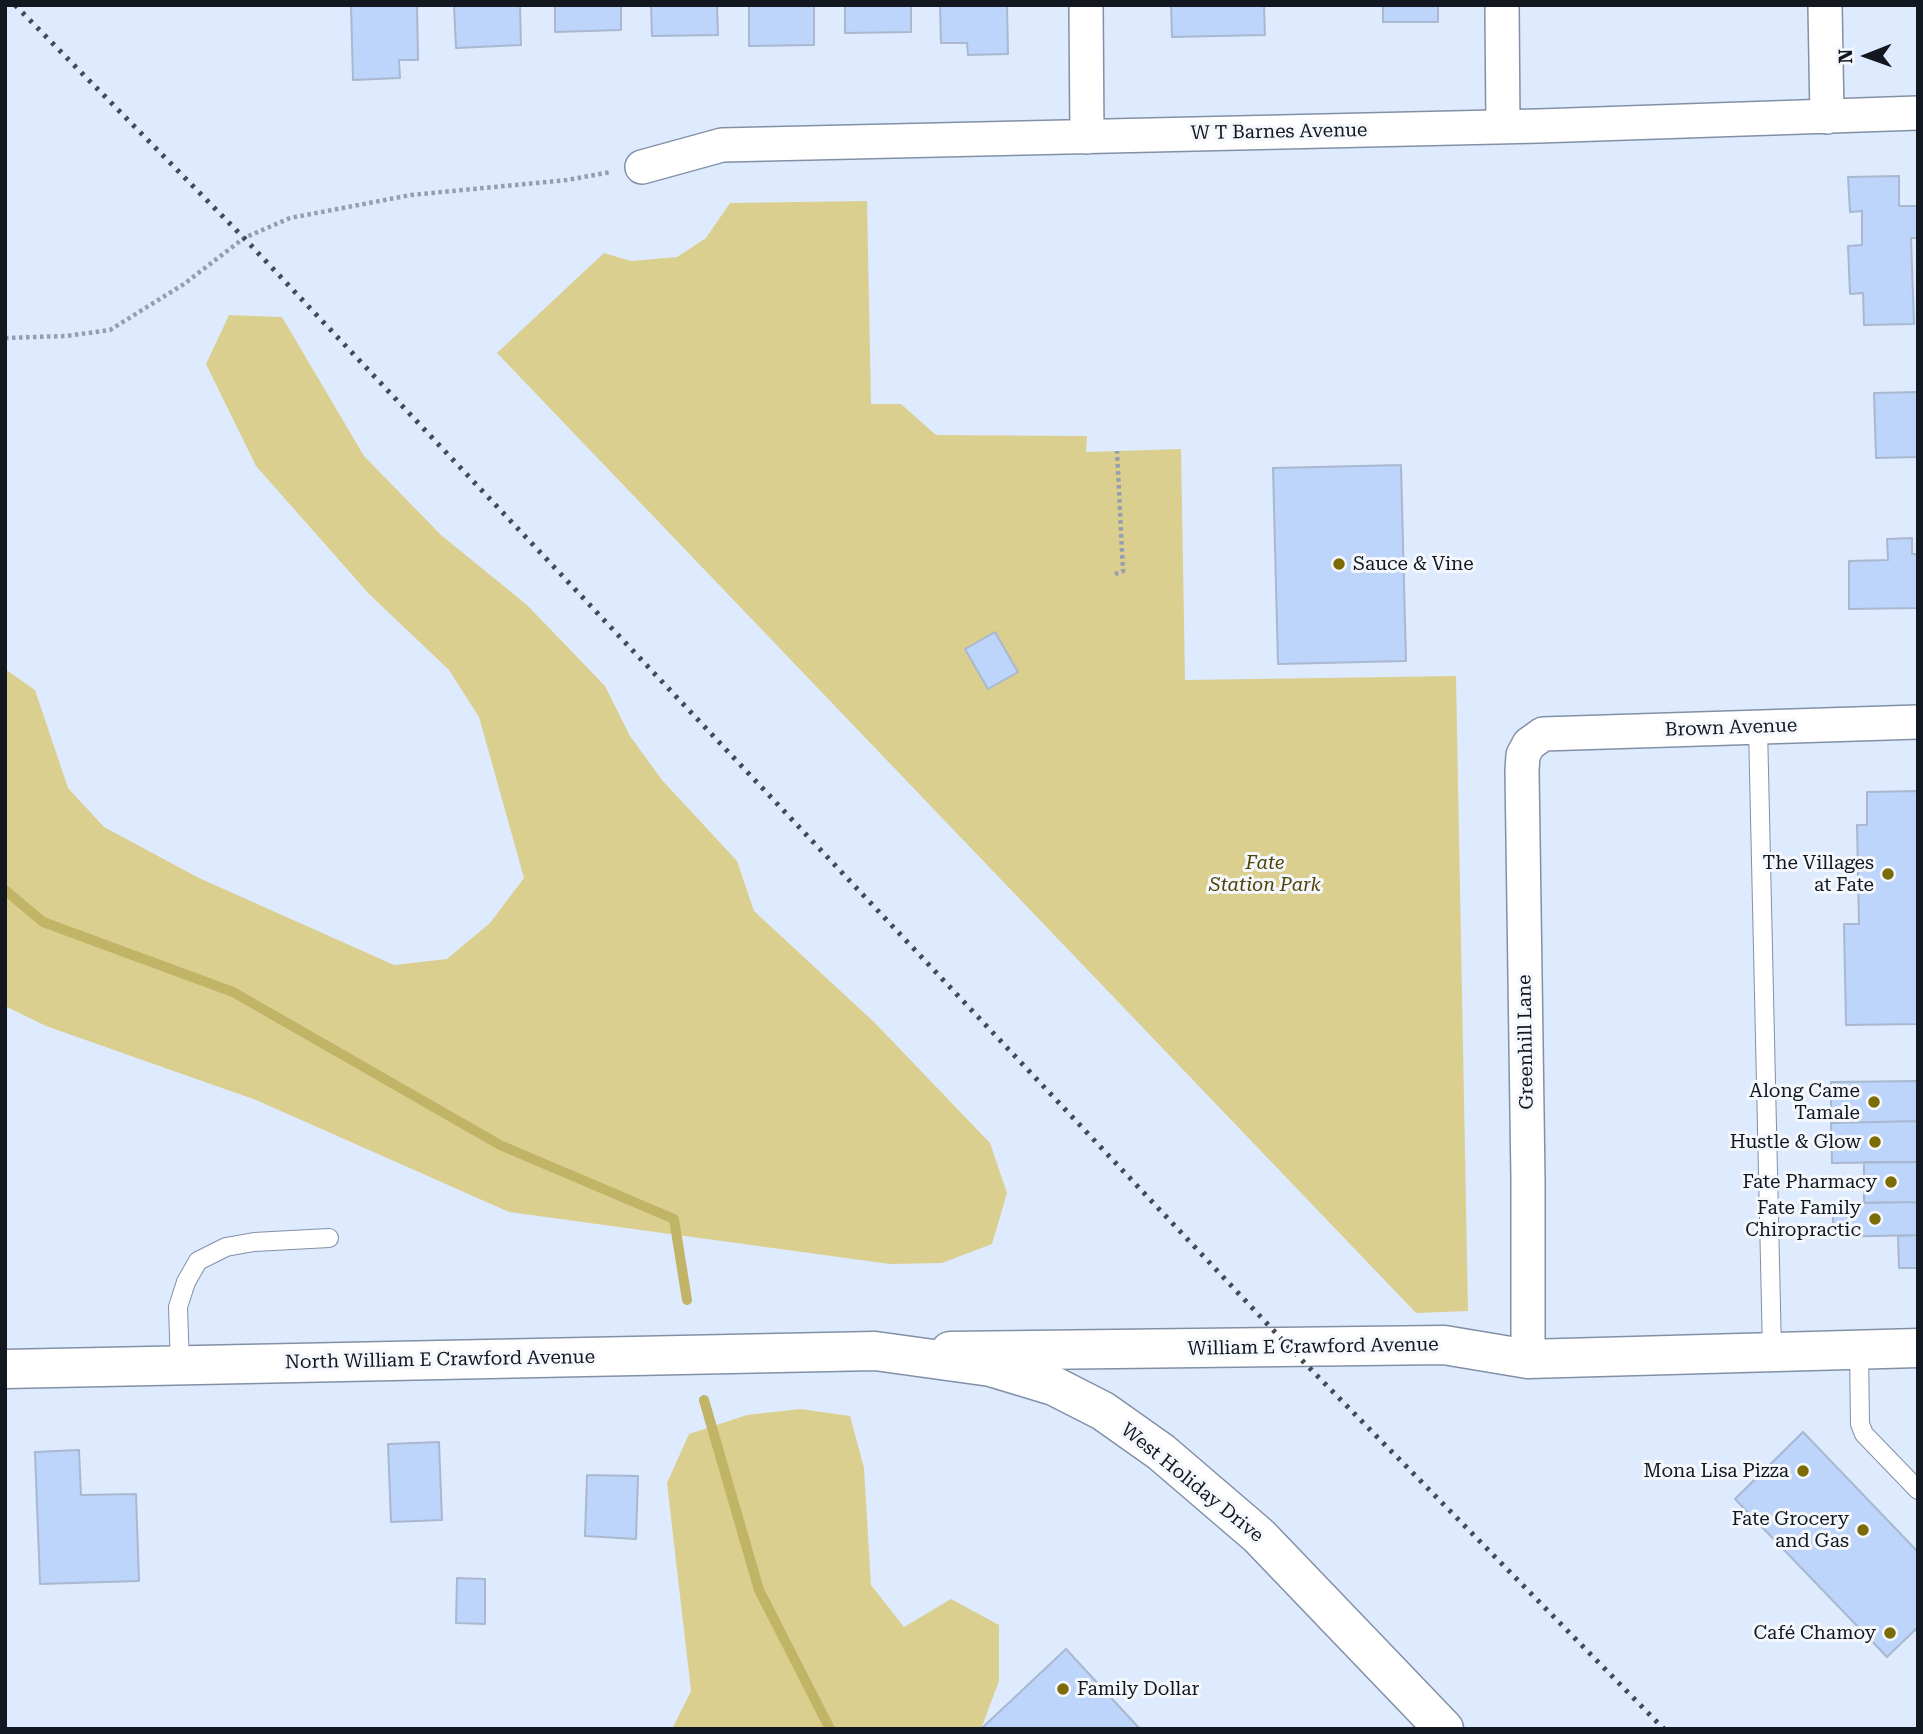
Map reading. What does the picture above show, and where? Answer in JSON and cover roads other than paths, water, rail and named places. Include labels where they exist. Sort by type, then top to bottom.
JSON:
[{"type":"main road","name":"William E Crawford Avenue","points":[[875,1352],[1444,1345],[1528,1359],[1918,1348]]},
{"type":"main road","name":"North William E Crawford Avenue","points":[[5,1369],[875,1352]]},
{"type":"main road","name":"West Holiday Drive","points":[[875,1352],[991,1367],[1054,1386],[1103,1411],[1161,1452],[1259,1536],[1444,1729]]},
{"type":"street","points":[[1086,5],[1087,137]]},
{"type":"street","points":[[1503,5],[1503,127]]},
{"type":"street","points":[[1825,5],[1827,117]]},
{"type":"street","name":"W T Barnes Avenue","points":[[642,167],[722,145],[1503,127],[1918,113]]},
{"type":"street","name":"Brown Avenue","points":[[1543,734],[1918,722]]},
{"type":"street","name":"Greenhill Lane","points":[[1528,1359],[1522,771],[1523,755],[1530,744],[1543,734]]},
{"type":"lane","points":[[1758,727],[1772,1351]]},
{"type":"lane","points":[[180,1366],[178,1307],[186,1282],[198,1261],[226,1247],[254,1242],[329,1238]]},
{"type":"lane","points":[[1859,1349],[1860,1424],[1864,1434],[1918,1490]]},
{"type":"waterway","points":[[5,890],[43,922],[233,992],[500,1145],[674,1219],[687,1300]]},
{"type":"waterway","points":[[704,1400],[759,1590],[830,1729]]},
{"type":"railway","points":[[15,5],[244,238],[1290,1348],[1664,1729]]},
{"type":"place","name":"Sauce & Vine","points":[[1339,564]]},
{"type":"place","name":"The Villages at Fate","points":[[1888,874]]},
{"type":"place","name":"Along Came Tamale","points":[[1874,1102]]},
{"type":"place","name":"Hustle & Glow","points":[[1875,1142]]},
{"type":"place","name":"Fate Pharmacy","points":[[1891,1182]]},
{"type":"place","name":"Fate Family Chiropractic","points":[[1875,1219]]},
{"type":"place","name":"Mona Lisa Pizza","points":[[1803,1471]]},
{"type":"place","name":"Fate Grocery and Gas","points":[[1863,1530]]},
{"type":"place","name":"Café Chamoy","points":[[1890,1633]]},
{"type":"place","name":"Family Dollar","points":[[1063,1689]]},
{"type":"park label","name":"Fate Station Park","points":[[1265,874]]}]
